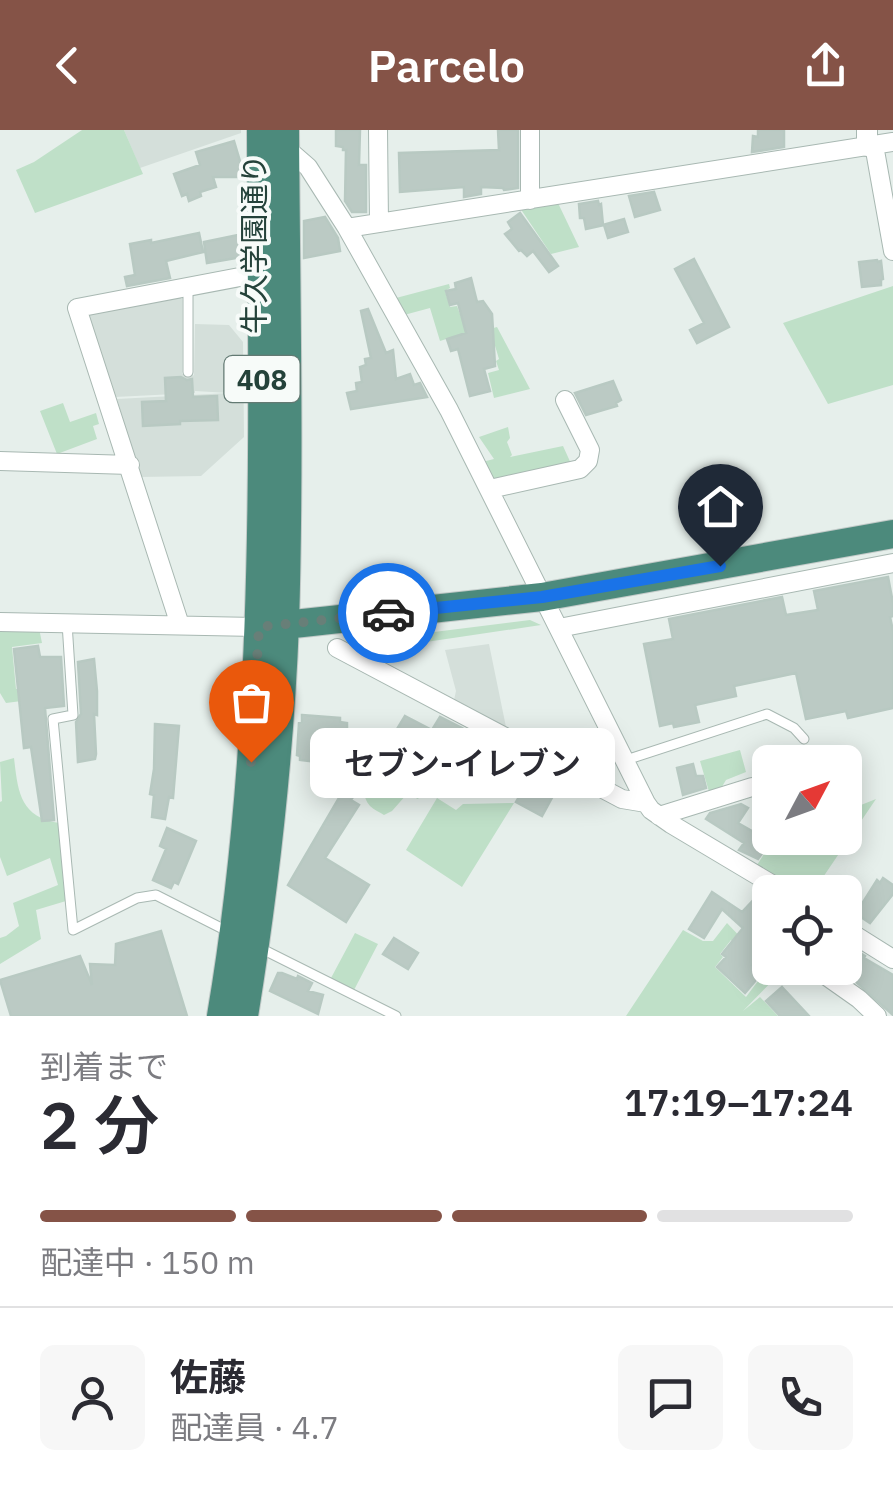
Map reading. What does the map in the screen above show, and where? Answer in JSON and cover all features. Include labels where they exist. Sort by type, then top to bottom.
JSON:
[{"type":"highway","name":"牛久学園通り","points":[[261,130],[262,453],[272,626]]},
{"type":"highway","name":"牛久学園通り","points":[[244,1016],[246,826],[272,626],[287,446],[285,139]]},
{"type":"highway","points":[[272,626],[542,597],[893,534]]},
{"type":"highway","name":"牛久学園通り","points":[[220,1016],[244,940]]},
{"type":"street","points":[[378,130],[378,222]]},
{"type":"street","points":[[530,130],[530,200]]},
{"type":"street","points":[[285,139],[347,228],[449,410],[652,809]]},
{"type":"street","points":[[347,228],[875,140],[893,251]]},
{"type":"street","points":[[180,625],[77,308],[262,273]]},
{"type":"street","points":[[490,489],[580,469],[588,461],[590,450],[565,400]]},
{"type":"street","points":[[0,461],[130,465]]},
{"type":"street","points":[[559,628],[893,563]]},
{"type":"street","points":[[0,622],[272,626]]},
{"type":"street","points":[[337,648],[622,799],[652,809],[752,875]]},
{"type":"street","points":[[652,809],[752,787]]},
{"type":"street","points":[[862,940],[893,959]]},
{"type":"street","points":[[839,985],[877,1016]]},
{"type":"lane","points":[[188,286],[188,372]]},
{"type":"lane","points":[[67,623],[74,715],[53,718],[73,930],[137,898],[156,894],[396,1016]]},
{"type":"lane","points":[[626,760],[767,714],[794,728],[804,739]]},
{"type":"shaded area","points":[[124,130],[241,130],[241,133],[140,168]]},
{"type":"shaded area","points":[[175,294],[182,299],[182,374],[194,376],[195,324],[229,325],[243,342],[244,437],[201,476],[140,477],[117,399],[229,393],[195,391],[115,397],[84,316],[88,309]]},
{"type":"shaded area","points":[[489,644],[506,727],[454,700],[456,691],[445,650]]},
{"type":"green space","points":[[82,130],[124,130],[143,174],[35,213],[16,170]]},
{"type":"green space","points":[[558,203],[579,247],[551,254],[520,208]]},
{"type":"green space","points":[[449,284],[445,291],[450,307],[457,306],[464,325],[484,327],[440,341],[430,308],[404,315],[396,298]]},
{"type":"green space","points":[[893,286],[893,385],[828,404],[783,323]]},
{"type":"green space","points":[[497,327],[530,389],[494,398],[488,373],[499,370],[490,329]]},
{"type":"green space","points":[[63,403],[70,422],[96,413],[99,424],[93,426],[97,439],[57,454],[40,411]]},
{"type":"green space","points":[[508,427],[510,457],[563,446],[573,468],[491,480],[482,462],[494,459],[479,437]]},
{"type":"green space","points":[[530,620],[541,625],[379,649],[378,639]]},
{"type":"green space","points":[[39,628],[42,643],[12,647],[16,689],[44,687],[45,698],[6,703],[0,693],[0,630]]},
{"type":"green space","points":[[388,745],[435,771],[418,799],[407,794],[384,815],[370,806],[364,791],[369,774]]},
{"type":"green space","points":[[740,750],[746,772],[726,780],[720,790],[710,795],[700,761]]},
{"type":"green space","points":[[14,758],[23,801],[36,815],[59,823],[66,901],[36,910],[41,939],[0,964],[0,938],[19,926],[13,903],[58,885],[50,858],[7,876],[0,857],[0,762]]},
{"type":"green space","points":[[437,798],[456,810],[463,804],[514,803],[462,887],[406,850]]},
{"type":"green space","points":[[876,799],[862,820],[862,805]]},
{"type":"green space","points":[[763,855],[838,855],[825,875],[774,875],[757,865]]},
{"type":"green space","points":[[727,923],[746,943],[740,947],[731,940],[715,967],[746,997],[755,985],[768,985],[743,1011],[760,997],[778,1016],[626,1016],[683,930],[703,941],[713,941]]},
{"type":"green space","points":[[355,933],[378,944],[354,990],[331,978]]},
{"type":"building","points":[[336,130],[360,130],[359,165],[366,165],[366,212],[352,212],[345,201],[346,150],[336,146]]},
{"type":"building","points":[[498,130],[518,130],[518,188],[481,187],[481,194],[464,197],[464,187],[400,192],[399,153],[499,150]]},
{"type":"building","points":[[758,130],[784,130],[784,147],[752,152],[753,136],[758,137]]},
{"type":"building","points":[[234,141],[242,177],[213,177],[216,187],[189,201],[187,194],[182,196],[174,174],[200,165],[196,152]]},
{"type":"building","points":[[654,192],[660,210],[635,217],[629,196]]},
{"type":"building","points":[[598,201],[603,225],[624,219],[628,232],[608,238],[604,225],[586,229],[579,204]]},
{"type":"building","points":[[520,213],[558,266],[549,272],[533,251],[527,256],[505,234],[512,229],[508,222]]},
{"type":"building","points":[[325,217],[338,238],[340,251],[304,258],[304,221]]},
{"type":"building","points":[[199,233],[203,252],[166,261],[170,278],[127,286],[125,277],[135,275],[130,244]]},
{"type":"building","points":[[238,235],[242,257],[207,263],[204,242]]},
{"type":"building","points":[[694,259],[729,327],[697,343],[690,330],[704,323],[675,269]]},
{"type":"building","points":[[881,261],[881,285],[862,287],[859,262]]},
{"type":"building","points":[[471,278],[477,302],[483,301],[492,314],[495,366],[484,369],[490,391],[470,396],[458,349],[451,351],[447,339],[466,333],[458,303],[450,305],[446,291]]},
{"type":"building","points":[[368,309],[386,353],[393,350],[396,379],[410,374],[414,385],[420,383],[427,397],[351,409],[347,393],[357,391],[356,383],[362,382],[360,367],[366,365],[365,359],[371,358],[361,311]]},
{"type":"building","points":[[165,378],[192,379],[193,397],[217,396],[218,420],[143,426],[142,402],[166,401]]},
{"type":"building","points":[[613,381],[621,400],[617,406],[586,415],[575,393]]},
{"type":"building","points":[[888,577],[893,603],[893,708],[848,718],[846,711],[806,719],[796,673],[734,686],[736,696],[695,705],[699,722],[660,726],[644,644],[673,639],[669,619],[782,597],[786,615],[818,610],[814,591]]},
{"type":"building","points":[[38,646],[40,657],[61,657],[64,706],[45,708],[54,820],[42,821],[31,747],[24,748],[14,649]]},
{"type":"building","points":[[94,659],[96,754],[95,759],[78,762],[78,662]]},
{"type":"building","points":[[302,715],[340,718],[340,722],[347,723],[347,740],[343,749],[339,748],[339,756],[334,756],[334,764],[300,760],[297,755]]},
{"type":"building","points":[[405,716],[432,730],[440,717],[462,728],[455,739],[452,737],[443,756],[409,740],[403,751],[391,744]]},
{"type":"building","points":[[155,724],[179,726],[173,798],[169,797],[165,819],[152,817]]},
{"type":"building","points":[[476,746],[507,761],[498,779],[468,763]]},
{"type":"building","points":[[693,764],[696,776],[703,776],[706,788],[683,795],[677,768]]},
{"type":"building","points":[[536,768],[561,781],[542,816],[516,802]]},
{"type":"building","points":[[343,791],[359,805],[325,858],[369,885],[346,922],[288,885]]},
{"type":"building","points":[[741,804],[748,808],[738,823],[752,831],[752,855],[761,855],[758,859],[739,850],[744,843],[706,819],[710,813]]},
{"type":"building","points":[[167,828],[196,841],[178,884],[174,882],[171,888],[153,880],[166,849],[160,846]]},
{"type":"building","points":[[883,878],[893,885],[893,894],[870,923],[862,918],[862,904],[877,880],[880,883]]},
{"type":"building","points":[[712,892],[742,912],[752,901],[752,985],[745,993],[717,967],[726,957],[722,954],[743,928],[722,909],[704,938],[689,929]]},
{"type":"building","points":[[161,931],[187,1016],[11,1016],[0,980],[80,956],[92,985],[90,964],[115,965],[116,944]]},
{"type":"building","points":[[394,938],[418,953],[408,969],[383,954]]},
{"type":"building","points":[[862,954],[893,975],[893,1015],[859,985]]},
{"type":"building","points":[[278,973],[312,983],[308,991],[323,995],[318,1014],[270,991]]},
{"type":"building","points":[[782,987],[809,1016],[780,1016],[766,1001]]},
{"type":"way so far","points":[[251,762],[259,627],[388,613]]},
{"type":"place","name":"セブン-イレブン","points":[[251,762]]},
{"type":"route","points":[[388,613],[542,597],[720,566]]}]
